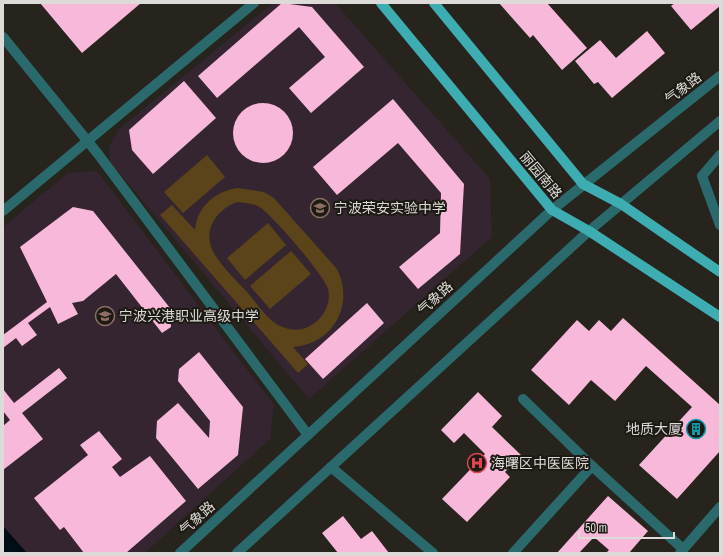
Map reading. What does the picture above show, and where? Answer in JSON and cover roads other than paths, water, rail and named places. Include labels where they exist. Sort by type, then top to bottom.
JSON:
[{"type":"main road","name":"丽园南路","points":[[381,3],[552,210],[589,231],[720,317]]},
{"type":"main road","name":"丽园南路","points":[[434,3],[583,184],[621,204],[720,272]]},
{"type":"street","points":[[3,212],[87,140],[254,3]]},
{"type":"street","points":[[3,37],[87,140],[308,435]]},
{"type":"street","name":"气象路","points":[[180,553],[552,210],[720,76]]},
{"type":"street","points":[[237,553],[589,231],[720,121]]},
{"type":"street","points":[[720,155],[702,176],[720,225]]},
{"type":"street","points":[[522,398],[682,551],[720,507]]},
{"type":"street","points":[[513,553],[592,466]]},
{"type":"street","points":[[331,467],[433,553]]},
{"type":"place","name":"宁波荣安实验中学","points":[[320,208]]},
{"type":"place","name":"宁波兴港职业高级中学","points":[[105,316]]},
{"type":"place","name":"地质大厦","points":[[696,429]]},
{"type":"place","name":"海曙区中医医院","points":[[477,463]]}]
